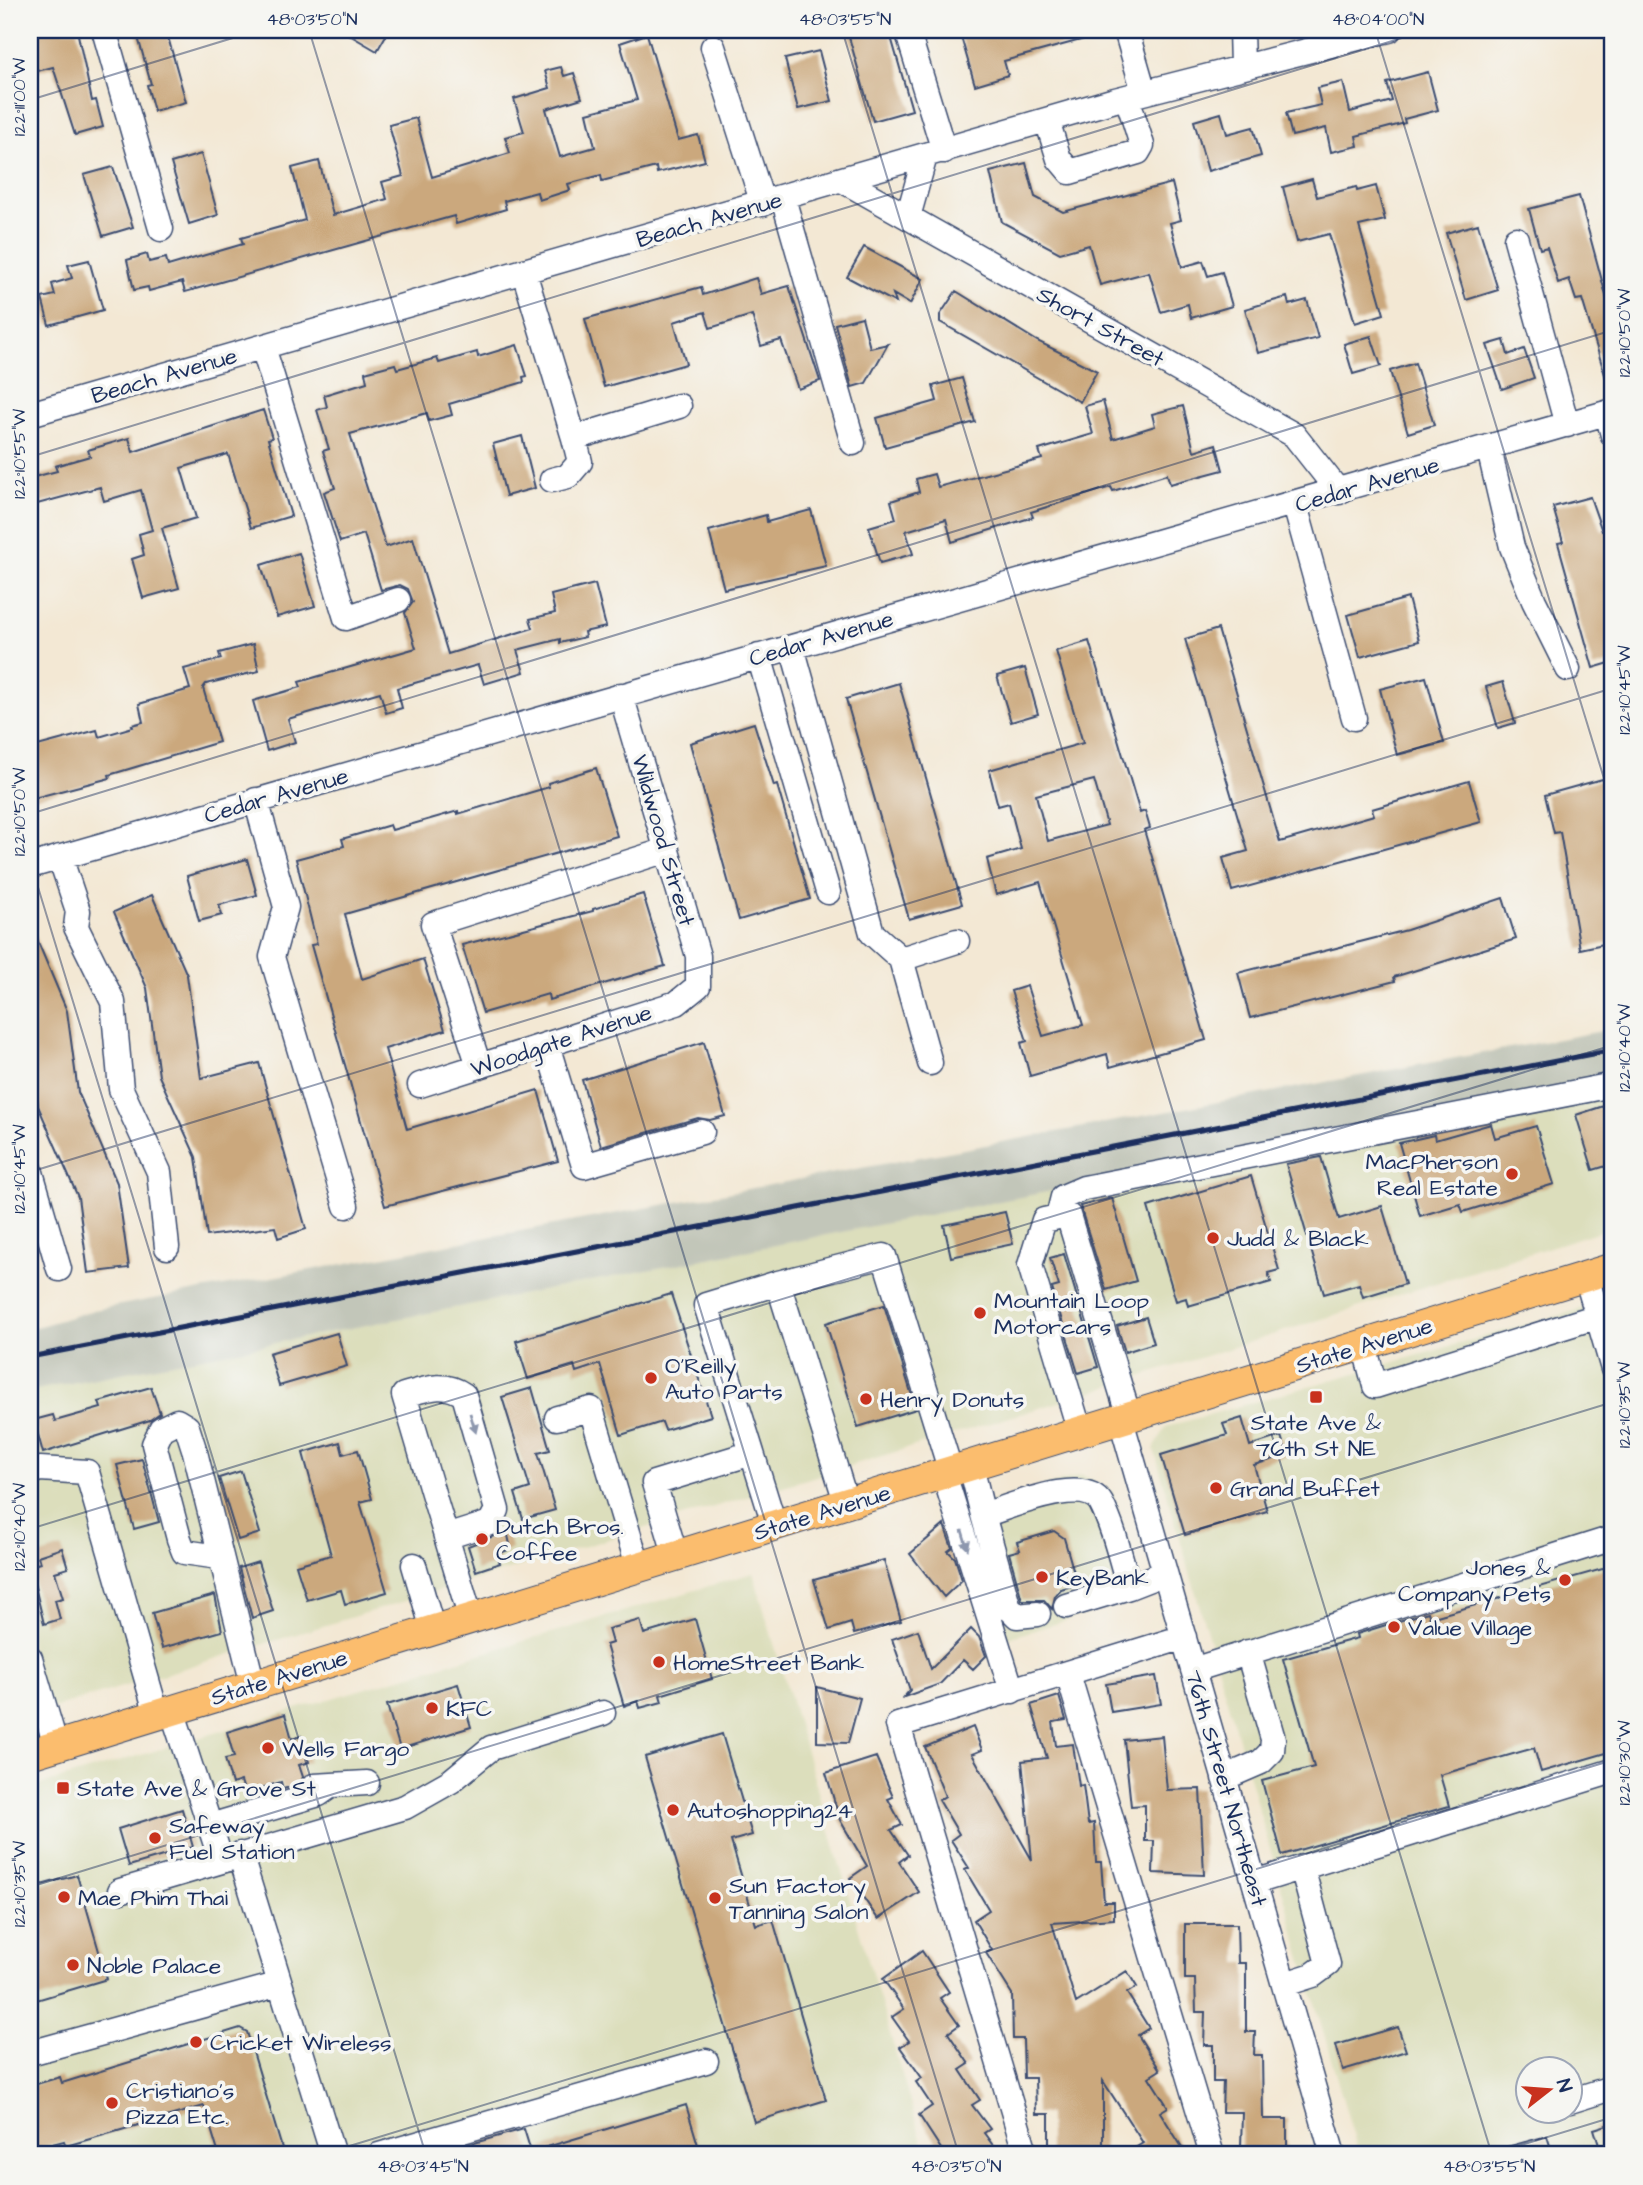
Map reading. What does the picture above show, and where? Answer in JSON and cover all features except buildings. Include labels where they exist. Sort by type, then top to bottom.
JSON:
[{"type":"main road","name":"State Avenue","points":[[43,1750],[1600,1272]]},
{"type":"street","points":[[104,30],[161,229]]},
{"type":"street","points":[[907,30],[934,154],[908,217]]},
{"type":"street","points":[[1048,120],[1059,159],[1070,172],[1138,152],[1142,145],[1126,30]]},
{"type":"street","points":[[1241,30],[1242,66]]},
{"type":"street","name":"Beach Avenue","points":[[30,414],[844,181],[1136,94],[1242,66],[1301,39],[1389,30]]},
{"type":"street","points":[[713,47],[773,201],[853,443]]},
{"type":"street","name":"Short Street","points":[[844,181],[1294,435],[1339,492]]},
{"type":"street","points":[[1516,239],[1567,425]]},
{"type":"street","points":[[524,272],[580,462],[568,476],[552,480]]},
{"type":"street","points":[[263,347],[346,618],[398,600]]},
{"type":"street","points":[[574,438],[679,406]]},
{"type":"street","name":"Cedar Avenue","points":[[30,866],[1567,425],[1611,420]]},
{"type":"street","points":[[1489,449],[1512,547],[1534,601],[1568,669]]},
{"type":"street","points":[[1295,505],[1354,718]]},
{"type":"street","points":[[792,647],[872,933],[881,944],[901,959],[930,1063]]},
{"type":"street","points":[[759,656],[828,892]]},
{"type":"street","name":"Wildwood Street","points":[[621,695],[698,956],[698,986]]},
{"type":"street","points":[[256,800],[286,907],[272,957],[346,1206]]},
{"type":"street","points":[[478,1066],[433,924],[667,850]]},
{"type":"street","points":[[60,857],[78,911],[76,927],[113,1002],[121,1089],[159,1172],[167,1247]]},
{"type":"street","points":[[901,959],[957,942]]},
{"type":"street","name":"Woodgate Avenue","points":[[420,1085],[677,1003],[698,986]]},
{"type":"street","points":[[547,1045],[584,1166],[702,1132]]},
{"type":"street","points":[[1080,1433],[1030,1265],[1044,1220],[1058,1217],[1063,1196],[1084,1188],[1613,1085]]},
{"type":"street","points":[[30,1169],[59,1269]]},
{"type":"street","name":"76th Street Northeast","points":[[1058,1217],[1068,1214],[1193,1670],[1333,2155]]},
{"type":"street","points":[[775,1527],[706,1305],[778,1283],[884,1256],[955,1471],[1012,1691]]},
{"type":"street","points":[[1600,1272],[1598,1316],[1609,1339],[1613,1369]]},
{"type":"street","points":[[778,1283],[847,1504]]},
{"type":"street","points":[[1533,1292],[1544,1332]]},
{"type":"street","points":[[1364,1345],[1375,1386],[1598,1316]]},
{"type":"street","points":[[446,1537],[490,1523],[497,1510],[464,1395],[454,1388],[436,1386],[404,1395],[446,1537],[471,1619]]},
{"type":"street","points":[[557,1418],[591,1409],[639,1569]]},
{"type":"street","points":[[219,1557],[184,1552],[179,1539],[154,1444],[161,1429],[177,1421],[187,1427],[195,1452],[253,1685]]},
{"type":"street","points":[[677,1557],[654,1483],[752,1453]]},
{"type":"street","points":[[30,1472],[40,1469],[87,1472],[164,1712],[208,1820],[230,1857],[280,1984],[333,2155]]},
{"type":"street","points":[[955,1471],[983,1515],[1009,1608],[1017,1616],[1038,1615]]},
{"type":"street","points":[[983,1515],[1069,1490],[1085,1491],[1100,1501],[1129,1587]]},
{"type":"street","points":[[1193,1670],[1613,1538]]},
{"type":"street","points":[[414,1565],[433,1630]]},
{"type":"street","points":[[1066,1606],[1166,1573]]},
{"type":"street","points":[[1026,2155],[898,1725],[1184,1637]]},
{"type":"street","points":[[1224,1778],[1261,1762],[1272,1751],[1273,1739],[1248,1652]]},
{"type":"street","points":[[30,1658],[43,1750]]},
{"type":"street","points":[[1068,1674],[1212,2155]]},
{"type":"street","points":[[120,1891],[405,1807],[451,1781],[491,1748],[603,1713]]},
{"type":"street","points":[[1255,1882],[1613,1771]]},
{"type":"street","points":[[208,1820],[307,1789],[367,1783]]},
{"type":"street","points":[[208,1820],[319,1794],[307,1789]]},
{"type":"street","points":[[1284,1984],[1313,1976],[1328,1964],[1302,1867]]},
{"type":"street","points":[[30,2053],[280,1984]]},
{"type":"street","points":[[379,2155],[706,2061]]},
{"type":"street","points":[[1584,2097],[1608,2089]]},
{"type":"shaded area","points":[[1613,1029],[1613,1081],[30,1391],[30,1329],[94,1310]]},
{"type":"shaded area","points":[[1613,1081],[1613,1227],[1079,1396],[30,1715],[30,1391]]},
{"type":"shaded area","points":[[1613,1300],[1613,2155],[1359,2155],[1154,1449],[1166,1427]]},
{"type":"shaded area","points":[[1082,1475],[1113,1492],[1144,1597],[1001,1640],[962,1510]]},
{"type":"shaded area","points":[[753,1573],[926,2155],[30,2155],[30,1788]]},
{"type":"railway","points":[[30,1357],[1613,1050]]},
{"type":"place","name":"MacPherson Real Estate","points":[[1512,1174]]},
{"type":"place","name":"Judd & Black","points":[[1213,1238]]},
{"type":"place","name":"Mountain Loop Motorcars","points":[[980,1313]]},
{"type":"place","name":"O'Reilly Auto Parts","points":[[651,1378]]},
{"type":"place","name":"State Ave & 76th St NE","points":[[1316,1397]]},
{"type":"place","name":"Henry Donuts","points":[[866,1399]]},
{"type":"place","name":"Grand Buffet","points":[[1216,1488]]},
{"type":"place","name":"Dutch Bros. Coffee","points":[[482,1539]]},
{"type":"place","name":"KeyBank","points":[[1042,1577]]},
{"type":"place","name":"Jones & Company Pets","points":[[1565,1580]]},
{"type":"place","name":"Value Village","points":[[1394,1627]]},
{"type":"place","name":"HomeStreet Bank","points":[[659,1662]]},
{"type":"place","name":"KFC","points":[[432,1708]]},
{"type":"place","name":"Wells Fargo","points":[[268,1748]]},
{"type":"place","name":"State Ave & Grove St","points":[[63,1788]]},
{"type":"place","name":"Autoshopping24","points":[[673,1810]]},
{"type":"place","name":"Safeway Fuel Station","points":[[155,1838]]},
{"type":"place","name":"Mae Phim Thai","points":[[64,1897]]},
{"type":"place","name":"Sun Factory Tanning Salon","points":[[715,1898]]},
{"type":"place","name":"Noble Palace","points":[[73,1965]]},
{"type":"place","name":"Cricket Wireless","points":[[196,2042]]},
{"type":"place","name":"Cristiano's Pizza Etc.","points":[[112,2103]]}]
